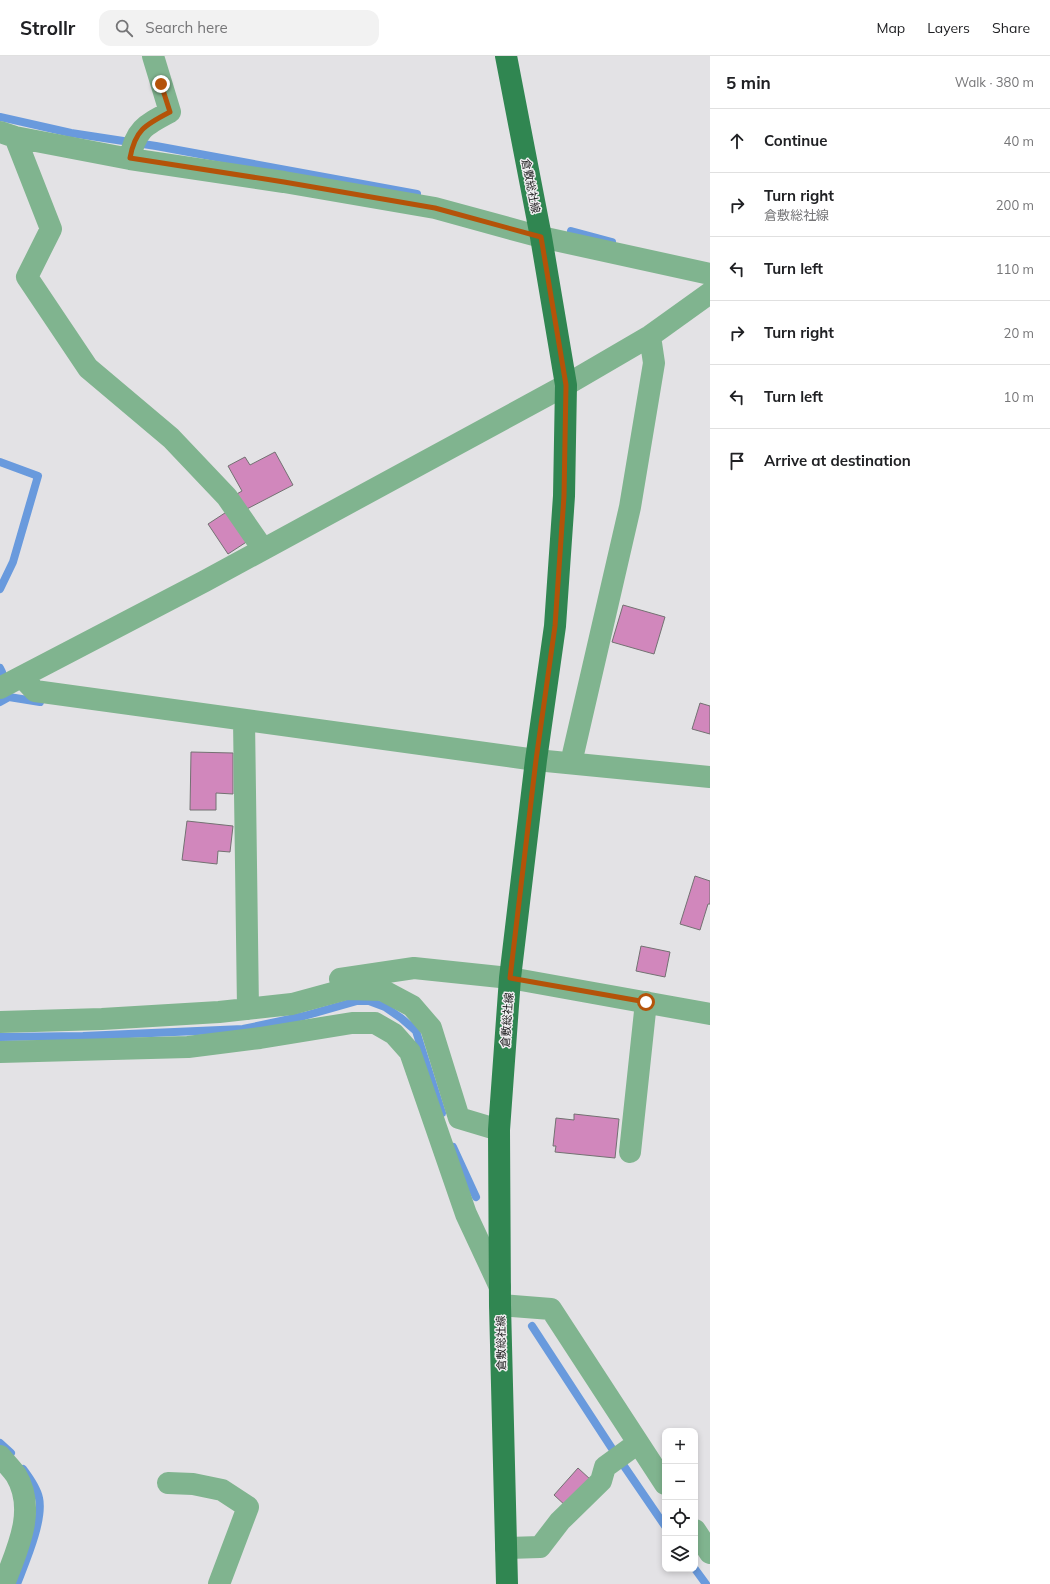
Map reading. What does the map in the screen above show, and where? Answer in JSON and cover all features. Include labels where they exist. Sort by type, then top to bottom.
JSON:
[{"type":"main road","name":"倉敷総社線","points":[[506,56],[541,237],[566,385],[564,496],[555,626],[536,760],[510,978],[499,1130],[500,1296],[507,1584]]},
{"type":"street","points":[[132,151],[139,132],[150,122],[170,112],[153,56]]},
{"type":"street","points":[[7,134],[132,151],[284,182],[435,208],[541,237],[710,274]]},
{"type":"street","points":[[7,134],[51,229],[28,277],[88,368],[171,438],[227,497],[263,549]]},
{"type":"street","points":[[0,688],[263,549],[566,385],[650,336],[710,293]]},
{"type":"street","points":[[571,763],[630,507],[654,363],[650,336]]},
{"type":"street","points":[[22,677],[35,691],[244,728],[536,760],[710,777]]},
{"type":"street","points":[[244,728],[248,1009]]},
{"type":"street","points":[[292,1004],[330,980],[414,968],[510,978],[710,1014]]},
{"type":"street","points":[[0,1022],[102,1019],[219,1012],[292,1004],[347,989],[382,990],[412,1006],[431,1028],[459,1118],[499,1130]]},
{"type":"street","points":[[630,1152],[646,1002]]},
{"type":"street","points":[[0,1052],[188,1047],[260,1038],[352,1023],[375,1023],[394,1034],[410,1052],[466,1214],[500,1296],[551,1308],[662,1479]]},
{"type":"street","points":[[506,1548],[540,1547],[560,1521],[601,1481],[605,1467],[638,1443]]},
{"type":"street","points":[[0,1456],[16,1475],[25,1497],[23,1533],[4,1584]]},
{"type":"street","points":[[168,1483],[193,1484],[222,1490],[248,1507],[219,1584]]},
{"type":"street","points":[[698,1535],[710,1553]]},
{"type":"building","points":[[275,452],[293,485],[243,511],[235,495],[242,491],[228,466],[245,457],[250,465]]},
{"type":"building","points":[[231,509],[251,539],[228,554],[208,524]]},
{"type":"building","points":[[623,605],[665,617],[654,654],[612,642]]},
{"type":"building","points":[[700,703],[710,706],[710,734],[692,729]]},
{"type":"building","points":[[191,752],[233,753],[233,794],[216,793],[216,810],[190,810]]},
{"type":"building","points":[[187,821],[233,826],[230,852],[218,851],[217,864],[182,860]]},
{"type":"building","points":[[695,876],[710,881],[710,904],[708,904],[700,930],[680,924]]},
{"type":"building","points":[[641,946],[670,952],[665,977],[636,971]]},
{"type":"building","points":[[574,1114],[619,1119],[615,1158],[555,1152],[556,1146],[553,1146],[556,1118],[574,1120]]},
{"type":"building","points":[[578,1468],[591,1480],[567,1507],[554,1495]]},
{"type":"waterway","points":[[0,117],[71,133],[156,146],[417,194]]},
{"type":"waterway","points":[[571,231],[612,242]]},
{"type":"waterway","points":[[0,462],[38,476],[13,562],[0,589]]},
{"type":"waterway","points":[[0,668],[2,672]]},
{"type":"waterway","points":[[0,702],[9,697],[40,702]]},
{"type":"waterway","points":[[0,1037],[83,1036],[243,1029],[304,1016],[357,1001],[369,1001],[385,1007],[416,1031],[442,1113]]},
{"type":"waterway","points":[[453,1147],[476,1197]]},
{"type":"waterway","points":[[532,1326],[662,1522]]},
{"type":"waterway","points":[[0,1443],[11,1453]]},
{"type":"waterway","points":[[17,1584],[33,1541],[39,1518],[40,1507],[36,1490],[23,1469]]},
{"type":"waterway","points":[[697,1572],[706,1584]]},
{"type":"route","points":[[161,84],[170,112],[150,122],[139,132],[130,158],[284,182],[435,208],[541,237],[566,385],[564,496],[555,626],[536,760],[510,978],[646,1002]]}]
